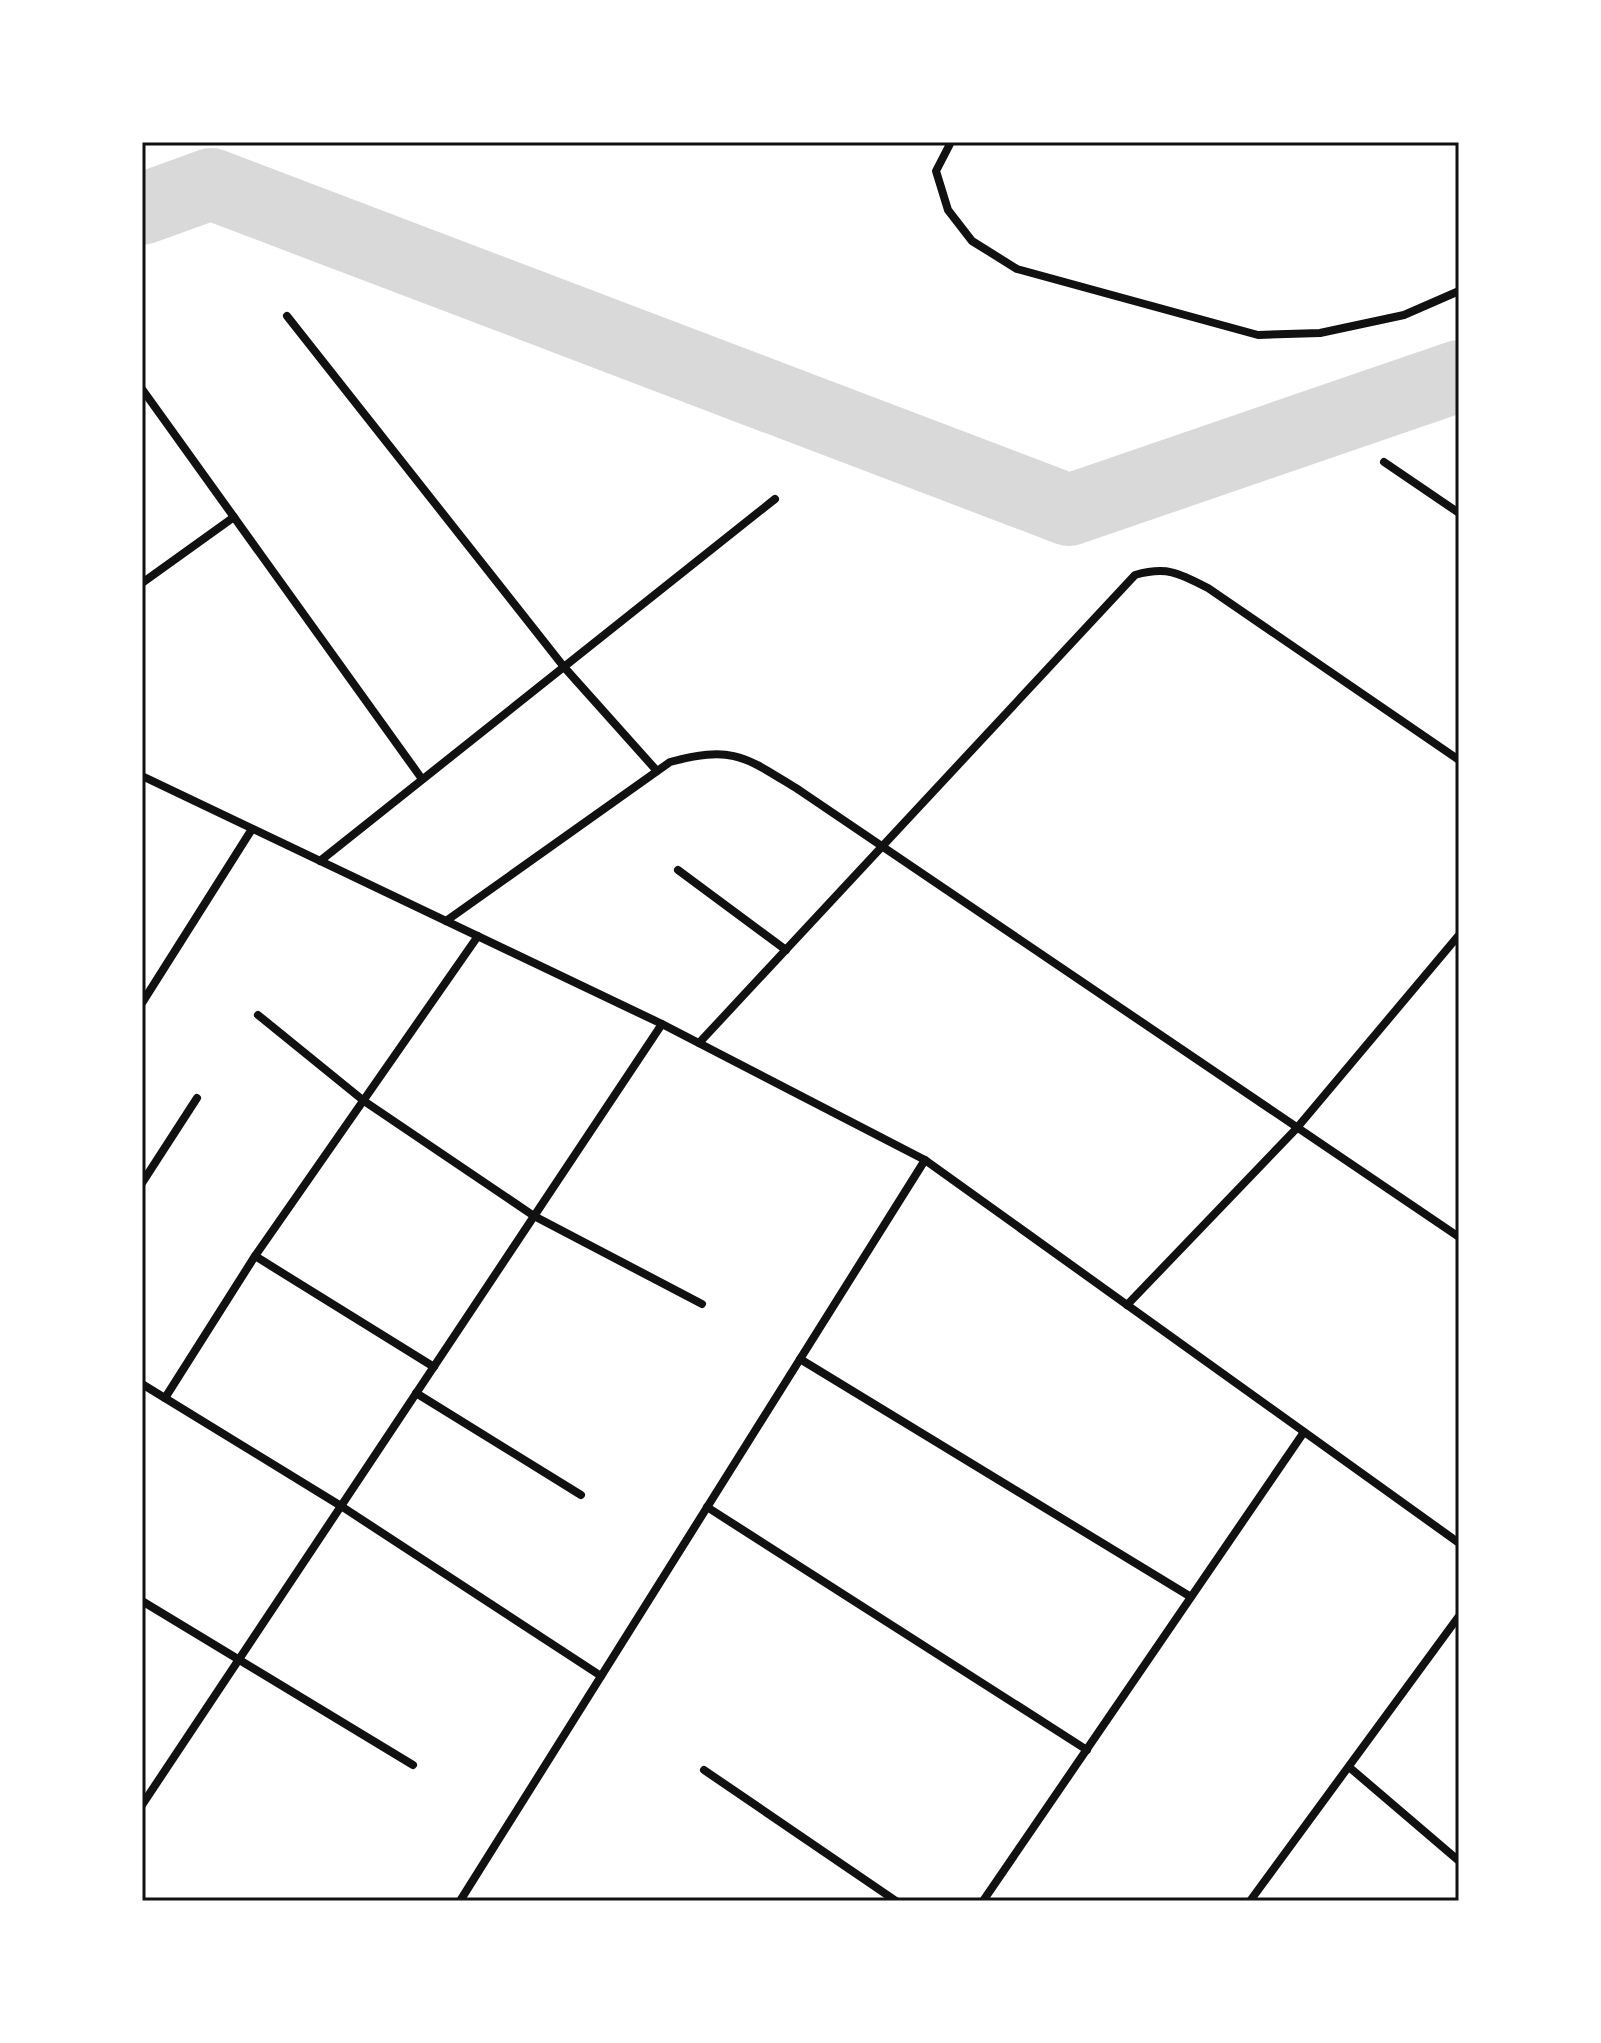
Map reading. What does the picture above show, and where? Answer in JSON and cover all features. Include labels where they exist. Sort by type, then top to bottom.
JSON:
[{"type":"street","points":[[951,142],[936,171],[948,210],[972,241],[1017,269],[1258,335],[1320,333],[1404,315],[1459,291]]},
{"type":"street","points":[[287,316],[564,667],[657,771]]},
{"type":"street","points":[[142,389],[422,779]]},
{"type":"street","points":[[1384,462],[1459,513]]},
{"type":"street","points":[[320,861],[775,499]]},
{"type":"street","points":[[142,583],[234,517]]},
{"type":"street","points":[[699,1043],[1135,575],[1158,568],[1182,574],[1208,588],[1459,760]]},
{"type":"street","points":[[446,921],[670,762],[709,752],[741,755],[884,847],[1459,1237]]},
{"type":"street","points":[[142,776],[662,1024],[925,1160],[1459,1543]]},
{"type":"street","points":[[142,1003],[252,829]]},
{"type":"street","points":[[678,870],[786,950]]},
{"type":"street","points":[[1127,1305],[1296,1129],[1459,935]]},
{"type":"street","points":[[165,1398],[255,1256],[478,936]]},
{"type":"street","points":[[258,1015],[364,1101],[534,1216],[702,1304]]},
{"type":"street","points":[[142,1805],[662,1024]]},
{"type":"street","points":[[142,1183],[197,1098]]},
{"type":"street","points":[[460,1901],[925,1160]]},
{"type":"street","points":[[255,1256],[434,1367]]},
{"type":"street","points":[[800,1359],[1191,1597]]},
{"type":"street","points":[[142,1384],[341,1506],[601,1676]]},
{"type":"street","points":[[416,1393],[581,1495]]},
{"type":"street","points":[[983,1901],[1304,1432]]},
{"type":"street","points":[[707,1507],[1087,1750]]},
{"type":"street","points":[[142,1601],[413,1765]]},
{"type":"street","points":[[1250,1901],[1459,1616]]},
{"type":"street","points":[[1349,1767],[1459,1861]]},
{"type":"street","points":[[704,1770],[896,1901]]},
{"type":"waterway","points":[[142,209],[211,184],[1069,510],[1459,376]]}]
